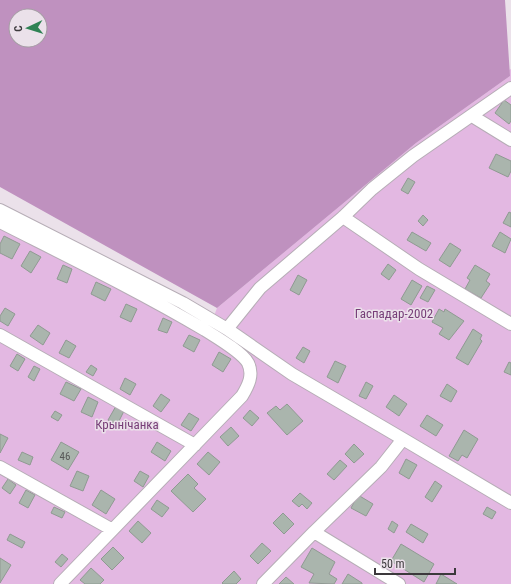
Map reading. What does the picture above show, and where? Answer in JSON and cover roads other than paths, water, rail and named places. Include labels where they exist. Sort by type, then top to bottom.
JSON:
[{"type":"street","points":[[227,329],[260,288],[343,217],[372,189],[412,156],[511,88]]},
{"type":"street","points":[[472,116],[511,140]]},
{"type":"street","points":[[0,210],[183,303],[227,329],[292,374],[511,503]]},
{"type":"street","points":[[343,217],[419,269],[511,324]]},
{"type":"street","points":[[0,222],[172,310],[228,344],[248,361],[251,370],[250,378],[242,396],[111,529],[60,584]]},
{"type":"street","points":[[0,335],[195,445]]},
{"type":"street","points":[[263,584],[381,467],[403,439]]},
{"type":"street","points":[[0,467],[111,529]]},
{"type":"street","points":[[314,532],[399,584]]},
{"type":"park label","name":"Гаспадар-2002","points":[[394,313]]},
{"type":"park label","name":"Крынічанка","points":[[127,424]]}]
